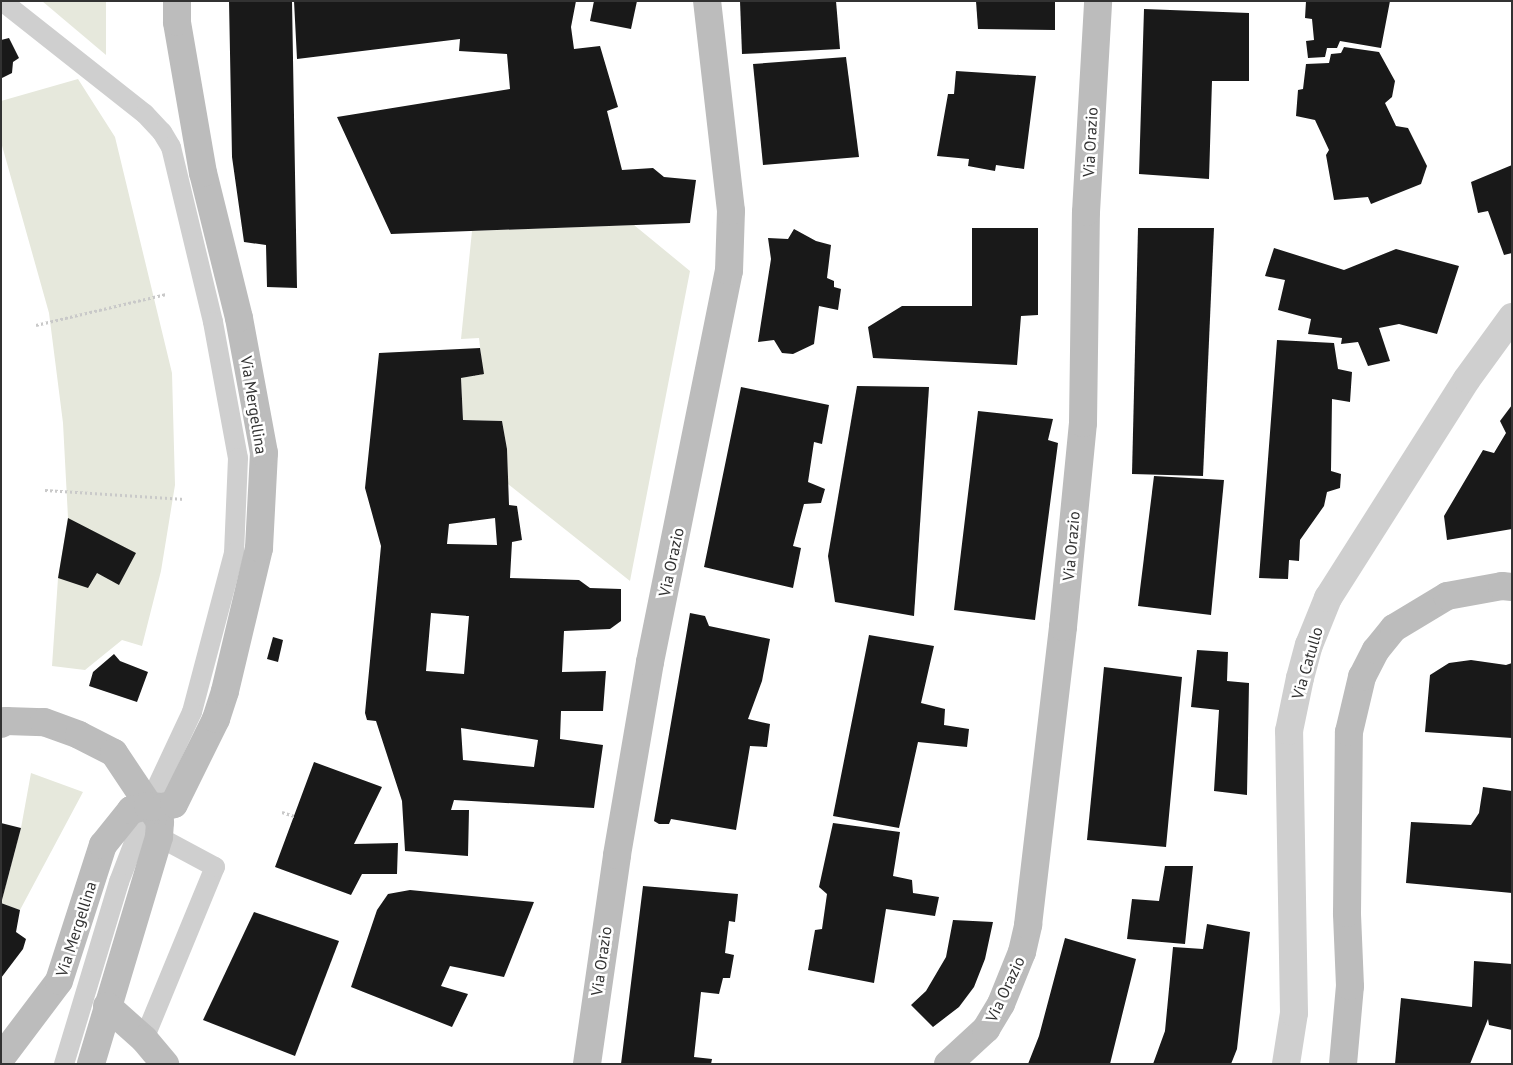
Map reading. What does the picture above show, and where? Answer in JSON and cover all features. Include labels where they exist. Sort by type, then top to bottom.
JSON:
[{"type":"street","name":"Via Orazio","points":[[587,1064],[616,856],[650,662],[730,271],[731,211],[707,1]]},
{"type":"street","name":"Via Orazio","points":[[948,1064],[986,1029],[1001,1004],[1022,952],[1028,925],[1064,627],[1083,423],[1086,212],[1098,1]]},
{"type":"street","name":"Via Mergellina","points":[[1,1058],[59,981],[103,845],[131,810],[148,806],[163,807],[174,804],[216,719],[225,691],[259,548],[264,453],[239,318],[203,173],[172,8]]},
{"type":"street","name":"Via Catullo","points":[[1286,1064],[1294,1004],[1289,731],[1309,645],[1328,598],[1467,379],[1512,317]]},
{"type":"street","points":[[1343,1064],[1350,986],[1347,913],[1349,732],[1362,677],[1376,650],[1394,628],[1447,596],[1502,586],[1512,587]]},
{"type":"street","points":[[1,724],[6,721],[44,722],[79,735],[114,753],[160,822],[159,837],[91,1064]]},
{"type":"street","points":[[107,1006],[144,1039],[165,1064]]},
{"type":"lane","points":[[2,1],[145,114],[162,132],[171,147],[213,322],[238,458],[234,553],[219,616],[192,712],[148,806],[119,882],[64,1064]]},
{"type":"lane","points":[[144,1039],[215,867],[159,837]]},
{"type":"path","points":[[36,325],[166,294]]},
{"type":"path","points":[[45,490],[185,499]]},
{"type":"path","points":[[282,812],[294,816]]},
{"type":"shaded area","points":[[42,1],[106,1],[106,55]]},
{"type":"shaded area","points":[[78,79],[115,137],[172,373],[175,485],[161,571],[142,646],[122,640],[85,670],[52,666],[58,578],[68,518],[63,423],[49,313],[1,142],[1,101]]},
{"type":"shaded area","points":[[634,225],[690,271],[630,581],[508,484],[507,449],[502,421],[463,420],[461,378],[483,374],[479,338],[461,339],[472,231]]},
{"type":"shaded area","points":[[31,773],[83,792],[20,910],[1,903],[21,828]]},
{"type":"building","points":[[229,1],[292,1],[297,288],[267,287],[266,245],[244,242],[232,157]]},
{"type":"building","points":[[294,1],[576,1],[571,27],[574,49],[600,46],[618,107],[607,111],[622,170],[653,168],[664,177],[696,180],[690,223],[391,234],[337,117],[510,89],[507,54],[459,51],[460,39],[297,59]]},
{"type":"building","points":[[594,1],[637,1],[631,29],[590,21]]},
{"type":"building","points":[[740,1],[836,1],[840,49],[742,54]]},
{"type":"building","points":[[976,1],[1055,1],[1055,30],[978,29]]},
{"type":"building","points":[[1306,1],[1390,1],[1381,48],[1340,41],[1337,48],[1327,48],[1325,57],[1308,58],[1306,41],[1314,40],[1312,19],[1305,18]]},
{"type":"building","points":[[1144,9],[1249,13],[1249,81],[1212,81],[1209,179],[1139,174]]},
{"type":"building","points":[[9,38],[19,58],[13,62],[12,73],[2,78],[1,40]]},
{"type":"building","points":[[1344,47],[1379,52],[1395,81],[1392,97],[1385,103],[1396,126],[1408,128],[1427,166],[1421,184],[1371,204],[1368,197],[1334,200],[1326,155],[1329,150],[1315,120],[1296,116],[1298,90],[1303,89],[1306,64],[1329,63],[1331,54],[1341,53]]},
{"type":"building","points":[[846,57],[859,157],[763,165],[753,64]]},
{"type":"building","points":[[956,71],[1036,76],[1024,169],[996,165],[995,171],[968,166],[969,159],[937,156],[948,94],[954,94]]},
{"type":"building","points":[[1512,165],[1512,253],[1504,255],[1488,211],[1478,213],[1471,182]]},
{"type":"building","points":[[972,228],[1038,228],[1038,315],[1021,316],[1017,365],[873,358],[868,327],[902,306],[972,306]]},
{"type":"building","points":[[1138,228],[1214,228],[1203,476],[1132,474]]},
{"type":"building","points":[[794,229],[816,241],[831,245],[827,278],[834,281],[834,287],[841,289],[838,310],[819,306],[814,344],[793,354],[782,353],[774,340],[758,342],[771,259],[768,238],[788,239]]},
{"type":"building","points":[[1274,248],[1344,270],[1396,249],[1459,266],[1437,334],[1399,324],[1379,328],[1390,361],[1368,366],[1358,342],[1341,344],[1342,338],[1308,334],[1311,319],[1278,310],[1285,280],[1265,276]]},
{"type":"building","points":[[1277,340],[1334,343],[1338,369],[1352,372],[1350,402],[1332,399],[1331,471],[1341,474],[1340,488],[1327,492],[1324,506],[1300,540],[1299,561],[1289,560],[1288,579],[1259,578]]},
{"type":"building","points":[[480,348],[484,374],[461,378],[463,420],[502,421],[507,449],[509,505],[517,506],[522,540],[512,542],[510,578],[579,580],[590,588],[621,589],[621,621],[610,629],[564,631],[562,672],[606,671],[603,711],[561,711],[560,739],[603,745],[594,808],[454,800],[451,810],[469,810],[468,856],[405,851],[402,801],[376,721],[367,720],[365,713],[381,546],[365,488],[379,353]],"holes":[[[495,518],[497,545],[447,544],[449,524]],[[431,613],[469,616],[464,674],[426,671]],[[461,728],[538,740],[534,767],[463,760]]]},
{"type":"building","points":[[857,386],[929,387],[914,616],[835,602],[828,556]]},
{"type":"building","points":[[741,387],[829,405],[822,444],[814,442],[808,482],[825,489],[821,503],[804,504],[793,546],[801,548],[793,588],[704,567]]},
{"type":"building","points":[[1512,405],[1512,529],[1447,540],[1444,516],[1483,450],[1494,453],[1506,433],[1500,421]]},
{"type":"building","points":[[978,411],[1053,419],[1048,440],[1058,443],[1035,620],[954,610]]},
{"type":"building","points":[[1154,476],[1224,480],[1211,615],[1138,606]]},
{"type":"building","points":[[68,518],[136,553],[119,585],[97,573],[88,588],[58,578]]},
{"type":"building","points":[[690,613],[705,616],[709,626],[770,639],[762,681],[748,719],[770,724],[767,747],[750,746],[736,830],[671,819],[669,824],[659,824],[654,821]]},
{"type":"building","points":[[869,635],[934,646],[921,703],[945,709],[944,725],[969,729],[967,747],[918,742],[899,828],[833,816]]},
{"type":"building","points":[[273,637],[283,640],[278,662],[267,659]]},
{"type":"building","points":[[1197,650],[1228,652],[1227,681],[1249,683],[1247,795],[1214,791],[1219,710],[1191,707]]},
{"type":"building","points":[[114,654],[120,661],[148,672],[137,702],[89,686],[93,672]]},
{"type":"building","points":[[1471,660],[1506,665],[1512,663],[1512,738],[1425,732],[1430,675],[1449,663]]},
{"type":"building","points":[[1104,667],[1182,677],[1166,847],[1087,840]]},
{"type":"building","points":[[314,762],[382,787],[354,844],[398,843],[397,874],[362,874],[351,895],[275,867]]},
{"type":"building","points":[[1483,787],[1512,791],[1512,893],[1406,883],[1411,822],[1471,825],[1479,813]]},
{"type":"building","points":[[1,823],[21,828],[2,900],[1,900]]},
{"type":"building","points":[[833,823],[900,832],[893,876],[912,880],[913,893],[939,897],[935,916],[886,909],[874,983],[808,970],[815,930],[822,929],[827,894],[819,887]]},
{"type":"building","points":[[1165,866],[1193,866],[1185,944],[1127,939],[1132,899],[1159,901]]},
{"type":"building","points":[[643,886],[738,894],[735,922],[729,921],[725,953],[734,955],[730,978],[723,978],[719,994],[701,992],[694,1057],[712,1059],[711,1064],[621,1064]]},
{"type":"building","points":[[410,890],[534,902],[504,977],[450,966],[441,986],[468,994],[452,1027],[351,987],[377,910],[388,894]]},
{"type":"building","points":[[1,903],[20,910],[16,932],[26,939],[23,949],[1,978]]},
{"type":"building","points":[[254,912],[339,941],[295,1056],[203,1020]]},
{"type":"building","points":[[953,920],[993,922],[985,959],[974,987],[959,1007],[933,1027],[911,1005],[926,991],[946,957]]},
{"type":"building","points":[[1207,924],[1250,932],[1237,1049],[1231,1064],[1153,1064],[1165,1031],[1173,947],[1203,949]]},
{"type":"building","points":[[1065,938],[1136,959],[1110,1064],[1028,1064],[1039,1036]]},
{"type":"building","points":[[1474,961],[1512,964],[1512,1030],[1489,1025],[1488,1019],[1470,1064],[1395,1064],[1401,998],[1472,1007]]}]
